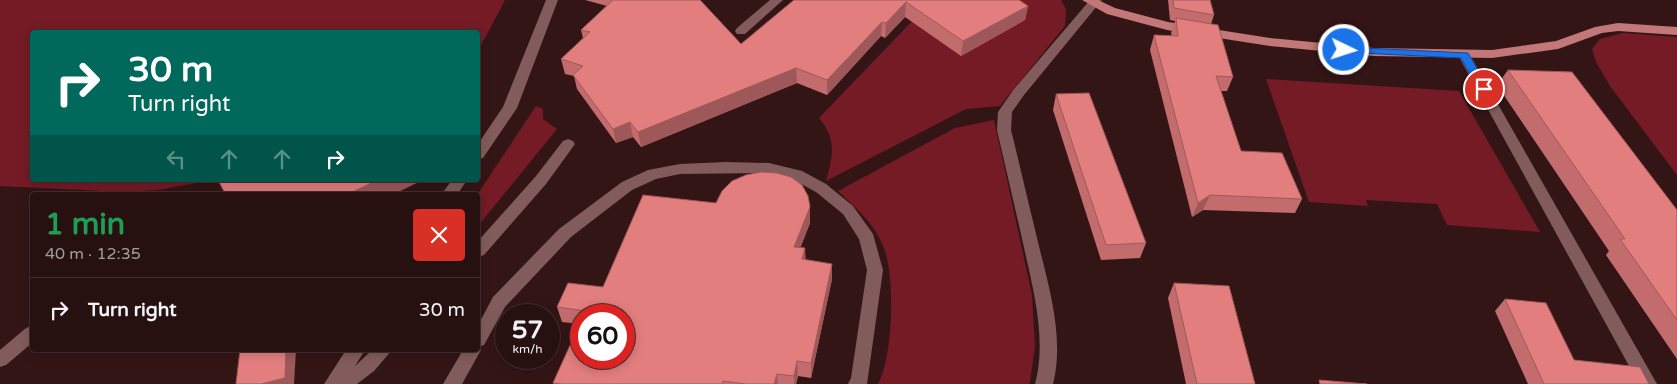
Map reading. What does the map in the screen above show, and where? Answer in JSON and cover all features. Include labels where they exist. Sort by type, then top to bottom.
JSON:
[{"type":"main road","points":[[1093,1],[1133,18],[1220,35],[1329,49],[1421,54],[1492,54],[1538,49],[1558,45],[1599,30],[1618,27],[1677,31]]},
{"type":"street","points":[[480,151],[510,108],[552,0]]},
{"type":"street","points":[[741,32],[777,0]]},
{"type":"street","points":[[1044,384],[1049,366],[1049,337],[1035,262],[1004,130],[1005,112],[1093,1]]},
{"type":"street","points":[[1464,55],[1648,384]]},
{"type":"street","points":[[480,249],[535,187],[568,144]]},
{"type":"street","points":[[480,336],[499,302],[565,233],[627,186],[653,174],[680,169],[770,168],[797,175],[821,188],[848,210],[867,238],[875,270],[860,380],[857,384]]},
{"type":"street","points":[[0,360],[30,335]]},
{"type":"street","points":[[334,383],[355,352]]},
{"type":"street","points":[[334,383],[352,380],[381,352]]},
{"type":"street","points":[[452,384],[468,356]]},
{"type":"shaded area","points":[[0,0],[505,0],[480,47],[480,30],[30,30],[30,182],[202,182],[158,190],[124,192],[0,186]]},
{"type":"shaded area","points":[[955,0],[1061,0],[1066,9],[1065,26],[1000,106],[966,109],[826,181],[832,148],[829,133],[819,118],[919,14]]},
{"type":"shaded area","points":[[1623,33],[1677,37],[1677,175],[1610,86],[1596,62],[1592,49],[1600,39]]},
{"type":"shaded area","points":[[1266,79],[1459,91],[1540,232],[1447,225],[1437,204],[1366,200],[1368,206],[1309,202]]},
{"type":"shaded area","points":[[536,106],[543,109],[543,119],[557,129],[480,224],[479,192]]},
{"type":"shaded area","points":[[994,120],[1032,295],[1035,346],[1030,382],[1029,384],[878,384],[887,356],[891,318],[888,264],[885,251],[877,233],[859,211],[838,191],[955,128]]},
{"type":"building","points":[[613,0],[700,0],[741,44],[794,0],[1019,0],[1028,6],[963,41],[906,2],[886,23],[882,22],[827,80],[796,68],[638,132],[630,122],[613,129],[573,75],[583,66],[561,59],[590,32],[581,30]]},
{"type":"building","points":[[1173,0],[1210,0],[1214,15],[1174,8]]},
{"type":"building","points":[[1176,18],[1218,25],[1233,77],[1216,76],[1241,151],[1282,153],[1302,199],[1210,195],[1198,203],[1154,35],[1178,36]]},
{"type":"building","points":[[1508,70],[1572,72],[1677,210],[1677,320],[1620,239],[1625,239]]},
{"type":"building","points":[[1089,93],[1146,243],[1106,245],[1056,94]]},
{"type":"building","points":[[761,172],[777,173],[791,177],[802,185],[808,196],[810,207],[794,247],[805,248],[802,259],[832,264],[811,363],[797,361],[794,376],[777,374],[774,384],[746,384],[723,381],[722,384],[553,383],[570,345],[570,369],[635,369],[635,304],[570,304],[570,309],[560,307],[558,304],[568,283],[603,287],[643,195],[716,203],[722,191],[732,181],[746,175]]},
{"type":"building","points":[[219,182],[374,182],[352,192],[224,192]]},
{"type":"building","points":[[1174,283],[1229,286],[1255,384],[1197,384]]},
{"type":"building","points":[[1505,299],[1546,303],[1574,360],[1640,367],[1649,384],[1544,384]]},
{"type":"building","points":[[240,352],[286,352],[285,378],[261,384],[236,384]]},
{"type":"building","points":[[1319,380],[1367,384],[1320,384]]},
{"type":"route","points":[[1344,50],[1464,55],[1484,89]]}]
